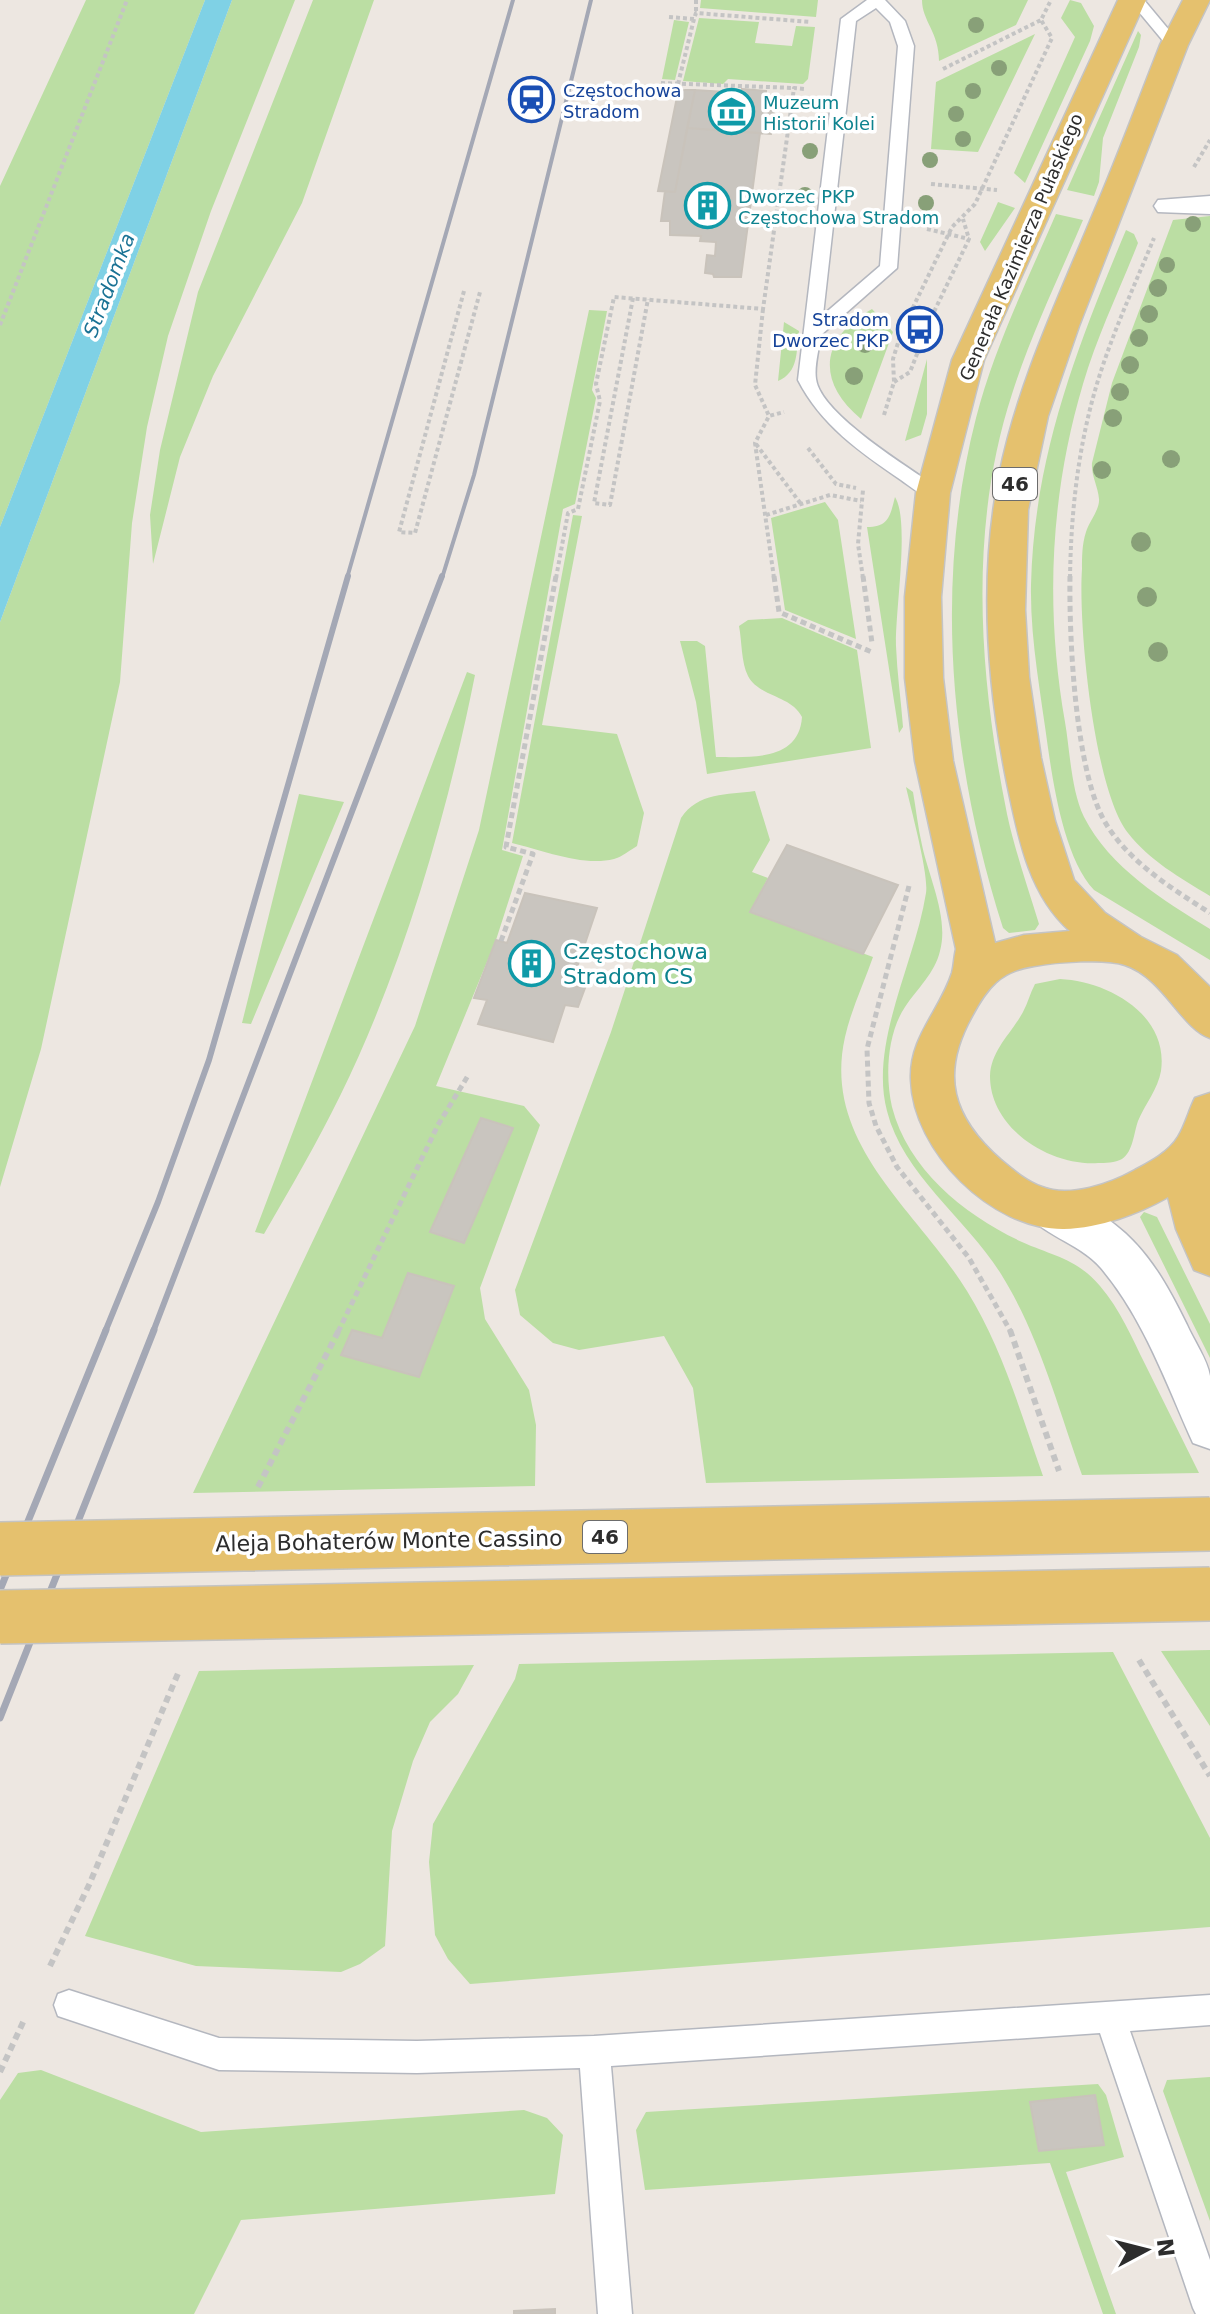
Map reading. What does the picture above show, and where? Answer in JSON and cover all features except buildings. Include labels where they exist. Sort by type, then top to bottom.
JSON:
[{"type":"main road","name":"Generała Kazimierza Pułaskiego","points":[[972,976],[976,949],[934,761],[924,678],[923,597],[933,493],[968,360],[1114,34],[1134,0]]},
{"type":"main road","name":"46","points":[[1197,0],[1174,45],[1029,420],[1016,478],[1007,567],[1010,683],[1023,769],[1059,893],[1081,917],[1164,970],[1204,1002]]},
{"type":"main road","points":[[1169,206],[1210,205]]},
{"type":"main road","name":"46","points":[[972,976],[1009,956],[1026,951],[1067,947],[1126,948]]},
{"type":"main road","points":[[972,976],[941,1027],[934,1048],[931,1073],[934,1099],[943,1123],[958,1147],[1002,1187],[1089,1229],[1115,1250],[1151,1306],[1210,1427]]},
{"type":"main road","points":[[1210,1111],[1192,1154],[1188,1194],[1196,1226],[1210,1256]]},
{"type":"main road","points":[[1047,1209],[1095,1204],[1136,1193],[1166,1176],[1192,1154]]},
{"type":"main road","name":"Aleja Bohaterów Monte Cassino","points":[[0,1549],[1210,1524]]},
{"type":"main road","points":[[0,1617],[1210,1594]]},
{"type":"lane","points":[[812,334],[888,268],[906,46],[897,21],[877,0],[849,19],[812,334],[807,380],[815,399],[848,430],[933,493]]},
{"type":"lane","points":[[1134,0],[1174,45]]},
{"type":"lane","points":[[69,2005],[219,2054],[417,2057],[594,2052],[1210,2010]]},
{"type":"lane","points":[[1110,2017],[1210,2308]]},
{"type":"lane","points":[[594,2052],[615,2314]]},
{"type":"path","points":[[0,325],[127,0]]},
{"type":"path","points":[[678,84],[696,13],[696,0]]},
{"type":"path","points":[[931,75],[1041,20],[1051,0]]},
{"type":"path","points":[[696,13],[819,23]]},
{"type":"path","points":[[669,17],[694,19]]},
{"type":"path","points":[[883,418],[894,382],[893,359],[902,330],[952,227],[975,204],[1052,38],[1041,20]]},
{"type":"path","points":[[661,83],[729,88],[730,83],[810,89]]},
{"type":"path","points":[[769,416],[755,385],[794,88]]},
{"type":"path","points":[[1210,140],[1169,206],[1095,390],[1073,489],[1067,550],[1068,627],[1081,736],[1096,804],[1108,827],[1129,853],[1165,884],[1210,913]]},
{"type":"path","points":[[894,382],[910,372],[931,318],[969,239],[963,219]]},
{"type":"path","points":[[464,291],[399,532],[415,533],[480,292]]},
{"type":"path","points":[[501,941],[533,854],[506,847],[568,513],[578,509],[600,401],[596,384],[614,297],[763,309]]},
{"type":"path","points":[[633,298],[594,503],[610,505],[648,299]]},
{"type":"path","points":[[789,410],[769,416],[755,443],[779,612],[874,653],[858,544],[866,477]]},
{"type":"path","points":[[755,443],[801,504]]},
{"type":"path","points":[[765,515],[830,495],[861,501]]},
{"type":"path","points":[[910,883],[891,968],[867,1049],[865,1076],[868,1104],[877,1133],[892,1161],[911,1189],[956,1241],[1003,1314],[1060,1473]]},
{"type":"path","points":[[255,1492],[375,1259],[438,1125],[469,1074]]},
{"type":"path","points":[[1139,1660],[1210,1776]]},
{"type":"path","points":[[48,1971],[89,1885],[179,1671]]},
{"type":"path","points":[[0,2072],[27,2014]]},
{"type":"green space","points":[[86,0],[205,0],[0,527],[0,186]]},
{"type":"green space","points":[[232,0],[295,0],[211,211],[168,336],[147,427],[132,523],[120,682],[41,1049],[0,1187],[0,622]]},
{"type":"green space","points":[[313,0],[374,0],[302,203],[213,376],[180,457],[153,564],[150,515],[160,450],[198,292]]},
{"type":"green space","points":[[701,0],[818,0],[816,17],[700,8]]},
{"type":"green space","points":[[922,0],[1028,0],[1016,25],[939,61]]},
{"type":"green space","points":[[1070,0],[1081,3],[1094,26],[1025,183],[1014,173],[1075,37],[1061,18]]},
{"type":"green space","points":[[699,18],[759,22],[755,43],[792,46],[796,26],[815,27],[808,79],[803,84],[728,79],[723,84],[683,81]]},
{"type":"green space","points":[[674,20],[689,22],[675,80],[662,79]]},
{"type":"green space","points":[[1138,31],[1141,35],[1139,47],[1103,138],[1099,182],[1094,196],[1067,190]]},
{"type":"green space","points":[[1035,34],[978,152],[931,149],[936,82]]},
{"type":"green space","points":[[998,202],[1015,208],[985,251],[980,242]]},
{"type":"green space","points":[[1056,214],[1083,220],[1036,328],[1012,394],[998,445],[984,550],[982,603],[985,656],[997,762],[1010,828],[1039,924],[1035,930],[1009,933],[1003,928],[985,866],[960,739],[952,610],[955,546],[963,481],[983,392]]},
{"type":"green space","points":[[1210,216],[1210,896],[1145,852],[1128,833],[1116,812],[1097,745],[1086,666],[1081,595],[1084,541],[1099,503],[1092,463],[1112,383],[1173,220]]},
{"type":"green space","points":[[1126,230],[1134,234],[1138,243],[1089,366],[1063,468],[1053,594],[1059,679],[1074,783],[1084,817],[1108,852],[1123,867],[1156,894],[1210,929],[1210,960],[1094,890],[1084,877],[1068,842],[1058,803],[1034,646],[1031,585],[1034,538],[1049,447],[1075,360]]},
{"type":"green space","points":[[872,309],[893,332],[861,419],[836,390],[830,360],[842,333]]},
{"type":"green space","points":[[589,310],[607,311],[592,390],[596,398],[575,504],[563,509],[502,850],[523,856],[496,940],[436,1086],[524,1106],[540,1125],[480,1288],[485,1319],[529,1390],[536,1425],[535,1486],[193,1493],[415,1026],[479,830]]},
{"type":"green space","points":[[784,322],[799,331],[797,354],[790,372],[778,381]]},
{"type":"green space","points":[[927,359],[927,414],[921,435],[905,441]]},
{"type":"green space","points":[[895,497],[901,525],[896,631],[903,727],[899,733],[867,527],[884,523],[890,515]]},
{"type":"green space","points":[[825,502],[838,520],[856,639],[785,610],[771,518]]},
{"type":"green space","points":[[573,515],[582,516],[542,725],[617,734],[644,813],[637,846],[617,858],[602,861],[576,859],[512,843]]},
{"type":"green space","points":[[782,618],[857,650],[871,748],[707,774],[696,702],[680,641],[697,641],[705,646],[716,757],[770,754],[792,742],[799,732],[802,717],[790,704],[760,688],[748,676],[739,626],[748,620]]},
{"type":"green space","points":[[467,672],[475,675],[451,782],[421,890],[384,996],[363,1047],[313,1148],[264,1234],[255,1232]]},
{"type":"green space","points":[[906,787],[913,792],[922,845],[940,912],[942,938],[934,966],[905,1007],[891,1042],[888,1069],[890,1095],[900,1130],[925,1171],[960,1204],[1022,1242],[1073,1263],[1100,1286],[1125,1324],[1199,1473],[1082,1475],[1047,1372],[1014,1297],[987,1254],[921,1176],[895,1134],[883,1085],[884,1058],[926,893],[922,857]]},
{"type":"green space","points":[[755,791],[770,840],[752,872],[768,878],[750,912],[873,957],[845,1037],[841,1075],[847,1111],[860,1143],[879,1174],[947,1262],[979,1312],[1010,1381],[1043,1476],[706,1483],[693,1388],[664,1336],[579,1350],[553,1343],[520,1315],[515,1290],[611,1032],[681,818],[696,803],[705,799]]},
{"type":"green space","points":[[299,794],[344,802],[251,1024],[242,1023]]},
{"type":"green space","points":[[1060,979],[1097,986],[1131,1004],[1145,1017],[1161,1051],[1161,1071],[1157,1084],[1138,1121],[1129,1152],[1116,1161],[1080,1162],[1043,1151],[1012,1128],[1000,1112],[993,1095],[990,1076],[994,1058],[1023,1012],[1035,984]]},
{"type":"green space","points":[[1144,1212],[1157,1217],[1210,1324],[1210,1358],[1140,1217]]},
{"type":"green space","points":[[1210,1650],[1210,1726],[1161,1651]]},
{"type":"green space","points":[[1113,1652],[1210,1838],[1210,1927],[470,1984],[448,1959],[435,1935],[429,1862],[433,1824],[515,1679],[519,1664]]},
{"type":"green space","points":[[474,1665],[458,1694],[430,1722],[413,1761],[392,1831],[385,1946],[360,1964],[341,1972],[196,1966],[85,1936],[199,1671]]},
{"type":"green space","points":[[41,2070],[201,2132],[524,2110],[547,2118],[563,2135],[555,2194],[241,2220],[194,2314],[0,2314],[0,2100],[18,2073]]},
{"type":"green space","points":[[1210,2077],[1210,2221],[1163,2091],[1167,2080]]},
{"type":"green space","points":[[1098,2084],[1106,2095],[1124,2157],[1066,2172],[1116,2314],[1103,2314],[1050,2163],[645,2190],[636,2130],[646,2112]],"holes":[[[1095,2096],[1104,2145],[1039,2151],[1030,2102]]]},
{"type":"water","name":"Stradomka","points":[[205,0],[232,0],[0,622],[0,527]]},
{"type":"railway","points":[[347,578],[513,0]]},
{"type":"railway","points":[[442,578],[474,475],[591,0]]},
{"type":"railway","points":[[105,1332],[158,1202],[209,1060],[348,576]]},
{"type":"railway","points":[[153,1332],[442,576]]},
{"type":"railway","points":[[0,1590],[106,1330]]},
{"type":"railway","points":[[0,1718],[154,1330]]},
{"type":"place","name":"Częstochowa Stradom","points":[[532,100]]},
{"type":"place","name":"Muzeum Historii Kolei","points":[[732,112]]},
{"type":"place","name":"Dworzec PKP Częstochowa Stradom","points":[[707,206]]},
{"type":"place","name":"Stradom Dworzec PKP","points":[[920,329]]},
{"type":"place","name":"Częstochowa Stradom CS","points":[[532,964]]}]
